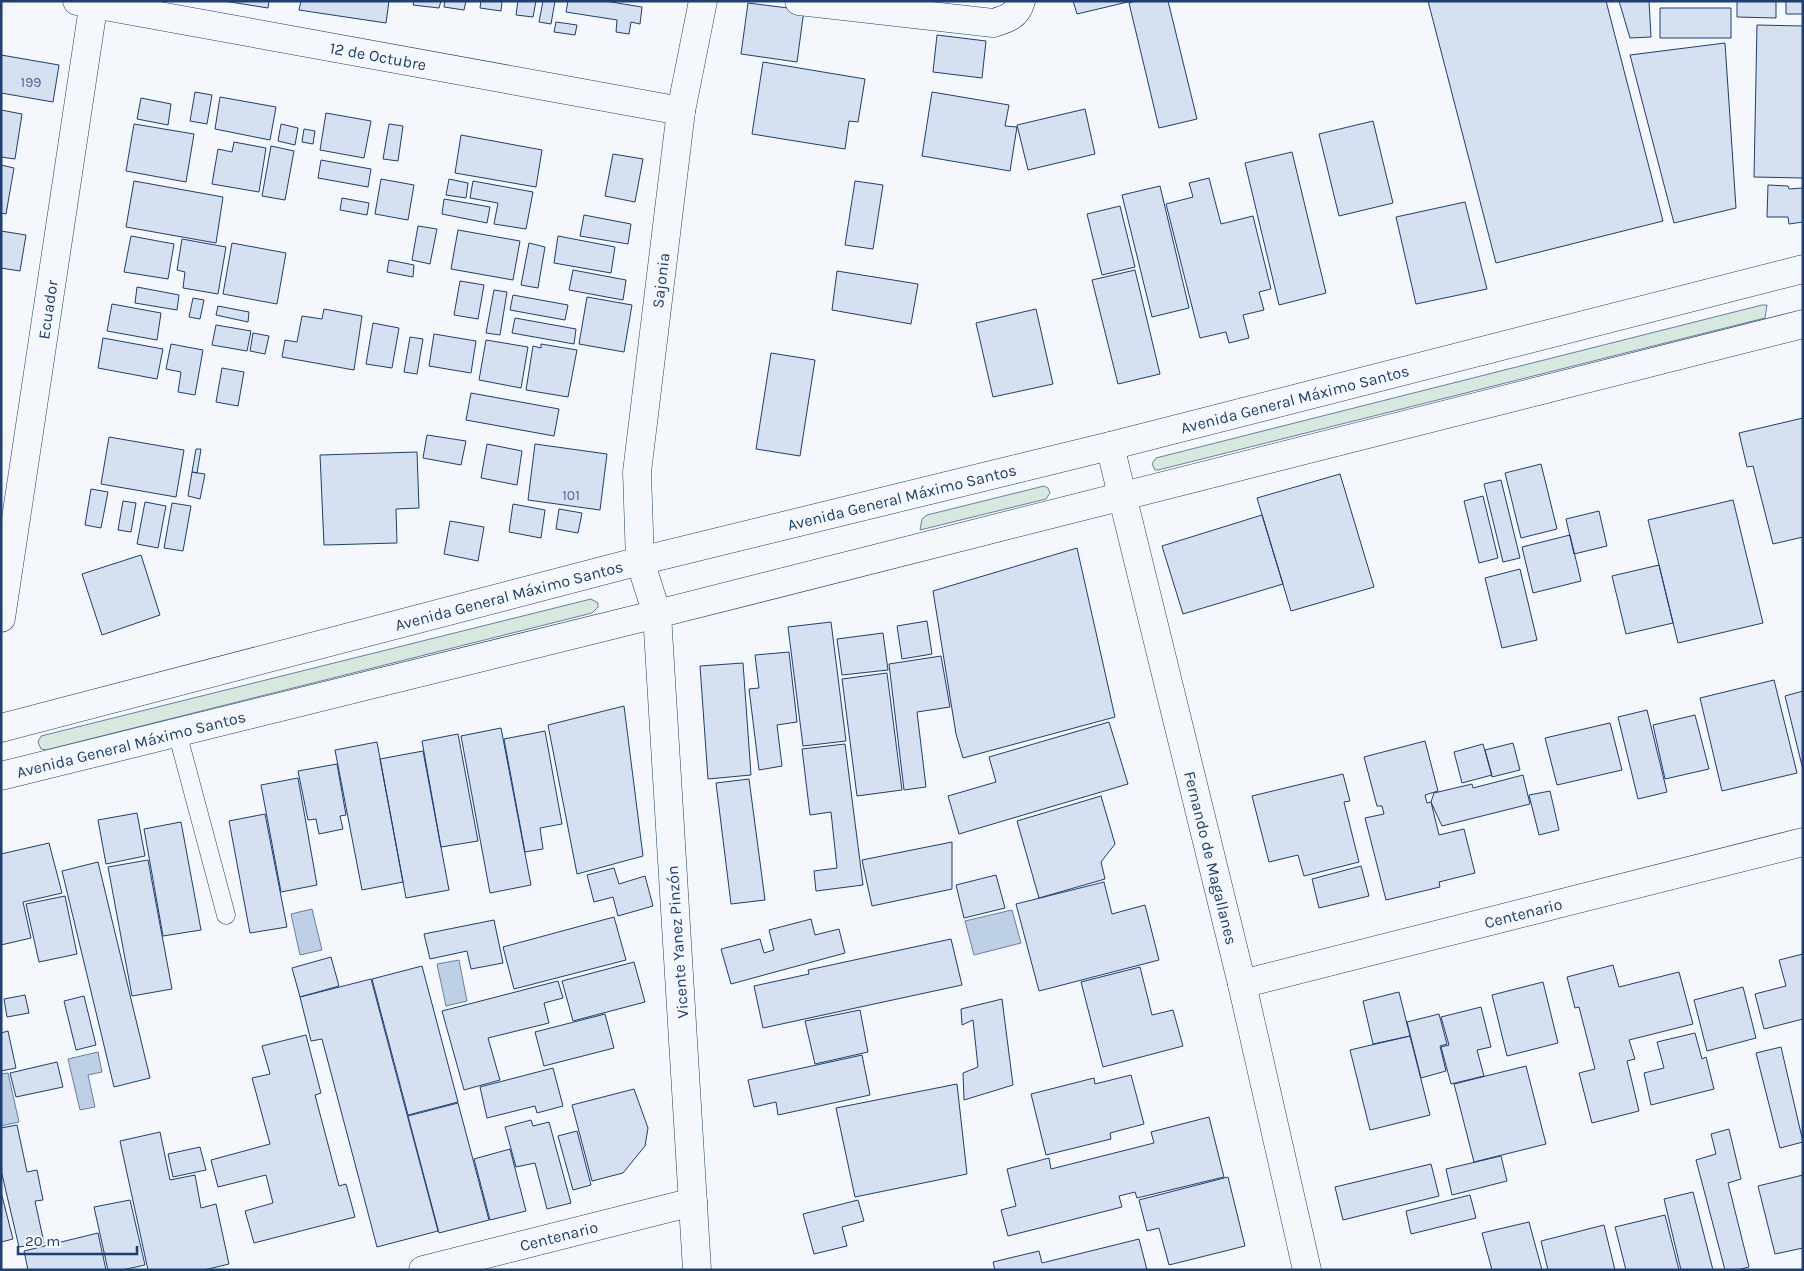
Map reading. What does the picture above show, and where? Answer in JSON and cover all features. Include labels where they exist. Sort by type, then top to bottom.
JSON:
[{"type":"street","name":"Sajonia","points":[[657,614],[640,561],[636,472],[681,111],[703,1]]},
{"type":"street","points":[[799,1],[993,23],[1009,18],[1019,10],[1020,1]]},
{"type":"street","name":"12 de Octubre","points":[[88,2],[681,111]]},
{"type":"street","name":"Ecuador","points":[[1,618],[88,2]]},
{"type":"street","name":"Avenida General Máximo Santos","points":[[1,728],[640,561],[1110,446],[1803,269]]},
{"type":"street","name":"Avenida General Máximo Santos","points":[[1,776],[657,614],[1803,324]]},
{"type":"street","name":"Fernando de Magallanes","points":[[1110,446],[1242,984],[1307,1270]]},
{"type":"street","name":"Vicente Yanez Pinzón","points":[[657,614],[697,1270]]},
{"type":"street","name":"Centenario","points":[[1242,984],[1803,842]]},
{"type":"street","name":"Centenario","points":[[423,1270],[693,1202]]},
{"type":"lane","points":[[177,732],[226,915]]},
{"type":"shaded area","points":[[1767,305],[1765,318],[1158,470],[1155,470],[1152,464],[1156,458]]},
{"type":"shaded area","points":[[1044,486],[1048,488],[1050,493],[1046,499],[920,530],[922,519],[927,515]]},
{"type":"shaded area","points":[[591,599],[598,603],[598,607],[592,613],[46,750],[41,749],[38,742],[41,736]]},
{"type":"water","points":[[312,909],[322,950],[300,955],[291,914]]},
{"type":"water","points":[[1012,910],[1021,943],[974,955],[965,921]]},
{"type":"water","points":[[459,960],[467,1001],[446,1006],[437,964]]},
{"type":"water","points":[[98,1052],[102,1072],[88,1075],[95,1107],[80,1110],[68,1059]]},
{"type":"water","points":[[8,1073],[19,1122],[1,1126],[1,1074]]},
{"type":"building","points":[[224,1],[269,1],[268,8]]},
{"type":"building","points":[[301,1],[389,1],[386,23],[299,10]]},
{"type":"building","points":[[414,1],[441,1],[439,8],[413,5]]},
{"type":"building","points":[[445,1],[466,1],[464,10],[444,7]]},
{"type":"building","points":[[481,1],[502,1],[501,11],[480,8]]},
{"type":"building","points":[[518,1],[536,1],[533,17],[516,15]]},
{"type":"building","points":[[543,1],[555,1],[551,24],[539,22]]},
{"type":"building","points":[[568,1],[605,1],[642,7],[640,24],[631,22],[629,34],[616,32],[617,20],[566,12]]},
{"type":"building","points":[[1073,1],[1132,1],[1077,14]]},
{"type":"building","points":[[1136,1],[1168,1],[1197,119],[1159,128],[1129,3]]},
{"type":"building","points":[[1428,1],[1606,1],[1663,221],[1496,263]]},
{"type":"building","points":[[1619,1],[1649,1],[1651,37],[1630,38]]},
{"type":"building","points":[[1737,1],[1776,1],[1776,18],[1737,17]]},
{"type":"building","points":[[1786,1],[1803,1],[1803,14],[1786,14]]},
{"type":"building","points":[[748,3],[804,10],[797,62],[741,54]]},
{"type":"building","points":[[1660,8],[1731,8],[1731,38],[1660,38]]},
{"type":"building","points":[[556,22],[577,25],[575,35],[554,32]]},
{"type":"building","points":[[1757,25],[1803,26],[1803,178],[1754,177]]},
{"type":"building","points":[[937,35],[986,41],[982,78],[933,72]]},
{"type":"building","points":[[1725,43],[1736,208],[1674,223],[1630,55]]},
{"type":"building","points":[[1,55],[59,65],[53,102],[1,93]]},
{"type":"building","points":[[763,62],[865,79],[858,122],[849,121],[845,149],[752,134]]},
{"type":"building","points":[[195,92],[212,95],[207,124],[190,121]]},
{"type":"building","points":[[932,92],[1009,105],[1005,126],[1017,127],[1010,171],[922,156]]},
{"type":"building","points":[[220,97],[276,107],[270,140],[215,129]]},
{"type":"building","points":[[141,98],[171,104],[168,125],[137,119]]},
{"type":"building","points":[[1085,109],[1095,154],[1028,170],[1017,125]]},
{"type":"building","points":[[1,110],[22,114],[15,159],[1,157]]},
{"type":"building","points":[[326,113],[371,121],[364,158],[320,150]]},
{"type":"building","points":[[1373,121],[1393,203],[1339,216],[1319,134]]},
{"type":"building","points":[[134,124],[194,134],[186,182],[126,171]]},
{"type":"building","points":[[281,124],[298,128],[295,145],[278,141]]},
{"type":"building","points":[[389,124],[403,126],[398,161],[383,159]]},
{"type":"building","points":[[304,129],[315,131],[313,144],[302,142]]},
{"type":"building","points":[[461,135],[542,150],[536,187],[455,173]]},
{"type":"building","points":[[234,142],[266,148],[259,192],[212,184],[218,149],[232,152]]},
{"type":"building","points":[[271,146],[294,151],[285,200],[262,196]]},
{"type":"building","points":[[1292,152],[1326,293],[1279,305],[1245,163]]},
{"type":"building","points":[[613,154],[643,159],[635,202],[605,196]]},
{"type":"building","points":[[321,160],[371,169],[368,187],[318,178]]},
{"type":"building","points":[[1,165],[14,168],[6,214],[1,213]]},
{"type":"building","points":[[1209,178],[1221,224],[1253,216],[1271,289],[1259,292],[1264,310],[1243,315],[1249,338],[1229,343],[1226,332],[1200,338],[1166,204],[1193,197],[1189,183]]},
{"type":"building","points":[[381,179],[414,185],[408,220],[375,214]]},
{"type":"building","points":[[449,179],[468,183],[466,198],[446,195]]},
{"type":"building","points":[[134,181],[223,197],[216,243],[126,227]]},
{"type":"building","points":[[473,181],[533,192],[526,229],[494,224],[498,203],[470,198]]},
{"type":"building","points":[[855,181],[883,185],[873,249],[845,245]]},
{"type":"building","points":[[1768,185],[1788,186],[1789,189],[1803,188],[1803,222],[1789,224],[1788,217],[1767,217]]},
{"type":"building","points":[[1160,186],[1189,308],[1152,317],[1122,195]]},
{"type":"building","points":[[342,198],[369,203],[367,215],[340,210]]},
{"type":"building","points":[[444,199],[490,207],[487,223],[442,214]]},
{"type":"building","points":[[1465,202],[1487,289],[1416,304],[1396,217]]},
{"type":"building","points":[[1120,206],[1135,267],[1102,275],[1087,214]]},
{"type":"building","points":[[584,215],[631,224],[628,244],[580,236]]},
{"type":"building","points":[[418,226],[437,229],[430,264],[412,260]]},
{"type":"building","points":[[458,230],[520,241],[513,280],[451,269]]},
{"type":"building","points":[[1,231],[26,235],[20,271],[1,268]]},
{"type":"building","points":[[131,236],[174,244],[168,279],[124,272]]},
{"type":"building","points":[[558,236],[615,247],[611,273],[554,263]]},
{"type":"building","points":[[182,239],[226,247],[218,294],[183,288],[185,272],[177,270]]},
{"type":"building","points":[[232,243],[286,253],[277,304],[223,294]]},
{"type":"building","points":[[529,243],[545,247],[538,288],[521,285]]},
{"type":"building","points":[[389,260],[414,265],[413,277],[387,272]]},
{"type":"building","points":[[573,270],[626,280],[623,300],[569,290]]},
{"type":"building","points":[[1135,270],[1160,374],[1118,384],[1092,280]]},
{"type":"building","points":[[837,271],[918,284],[911,324],[832,310]]},
{"type":"building","points":[[460,281],[484,285],[478,319],[454,315]]},
{"type":"building","points":[[137,287],[179,295],[177,310],[135,303]]},
{"type":"building","points":[[494,290],[507,292],[500,335],[486,333]]},
{"type":"building","points":[[513,295],[568,305],[565,320],[510,310]]},
{"type":"building","points":[[587,297],[632,305],[624,352],[579,344]]},
{"type":"building","points":[[193,298],[204,300],[200,319],[189,317]]},
{"type":"building","points":[[112,304],[161,313],[157,340],[107,331]]},
{"type":"building","points":[[218,306],[249,312],[248,322],[216,315]]},
{"type":"building","points":[[324,309],[362,316],[354,370],[282,357],[285,340],[297,342],[302,316],[322,319]]},
{"type":"building","points":[[1036,309],[1053,384],[993,397],[976,323]]},
{"type":"building","points":[[515,318],[576,329],[574,344],[512,333]]},
{"type":"building","points":[[373,323],[399,328],[392,368],[366,364]]},
{"type":"building","points":[[216,325],[251,331],[247,351],[212,345]]},
{"type":"building","points":[[253,333],[269,336],[265,354],[250,351]]},
{"type":"building","points":[[434,334],[476,341],[471,373],[429,366]]},
{"type":"building","points":[[410,337],[423,339],[417,374],[404,372]]},
{"type":"building","points":[[103,338],[163,349],[157,379],[98,368]]},
{"type":"building","points":[[486,340],[528,347],[521,388],[479,380]]},
{"type":"building","points":[[171,344],[203,350],[195,395],[178,392],[181,372],[166,369]]},
{"type":"building","points":[[541,344],[577,350],[568,397],[526,390],[533,346],[541,348]]},
{"type":"building","points":[[771,353],[815,360],[800,456],[756,449]]},
{"type":"building","points":[[222,368],[244,372],[238,406],[216,402]]},
{"type":"building","points":[[471,393],[559,409],[554,436],[466,420]]},
{"type":"building","points":[[1803,418],[1803,537],[1773,544],[1753,466],[1747,467],[1739,433]]},
{"type":"building","points":[[427,435],[466,441],[461,465],[423,458]]},
{"type":"building","points":[[109,437],[184,450],[176,497],[101,484]]},
{"type":"building","points":[[487,444],[522,451],[517,485],[481,478]]},
{"type":"building","points":[[535,444],[607,454],[600,510],[528,500]]},
{"type":"building","points":[[196,449],[201,449],[197,473],[192,472]]},
{"type":"building","points":[[417,452],[419,508],[396,509],[397,543],[324,545],[320,455]]},
{"type":"building","points":[[1541,464],[1557,529],[1521,538],[1505,473]]},
{"type":"building","points":[[192,472],[205,474],[200,499],[188,496]]},
{"type":"building","points":[[1340,474],[1374,587],[1291,611],[1257,498]]},
{"type":"building","points":[[1501,480],[1520,558],[1503,562],[1484,484]]},
{"type":"building","points":[[91,489],[108,492],[101,528],[85,525]]},
{"type":"building","points":[[1483,496],[1498,558],[1479,563],[1464,501]]},
{"type":"building","points":[[1733,500],[1763,623],[1678,643],[1648,520]]},
{"type":"building","points":[[123,501],[136,503],[131,532],[118,530]]},
{"type":"building","points":[[145,502],[166,506],[158,548],[137,544]]},
{"type":"building","points":[[172,503],[191,506],[183,551],[164,548]]},
{"type":"building","points":[[513,504],[545,510],[541,538],[509,532]]},
{"type":"building","points":[[559,509],[582,513],[578,533],[556,529]]},
{"type":"building","points":[[1599,511],[1607,546],[1574,554],[1566,519]]},
{"type":"building","points":[[1262,515],[1283,584],[1183,614],[1162,546]]},
{"type":"building","points":[[450,521],[484,527],[478,561],[444,554]]},
{"type":"building","points":[[1570,535],[1581,581],[1533,593],[1522,547]]},
{"type":"building","points":[[1077,548],[1115,717],[963,758],[956,734],[933,591]]},
{"type":"building","points":[[141,555],[160,615],[102,635],[82,574]]},
{"type":"building","points":[[1659,565],[1673,623],[1626,634],[1612,576]]},
{"type":"building","points":[[1520,569],[1537,640],[1502,648],[1485,578]]},
{"type":"building","points":[[927,621],[932,654],[902,659],[897,626]]},
{"type":"building","points":[[831,622],[846,741],[803,746],[788,627]]},
{"type":"building","points":[[883,633],[888,670],[842,675],[837,639]]},
{"type":"building","points":[[789,652],[797,722],[777,725],[782,766],[759,770],[749,689],[759,688],[755,655]]},
{"type":"building","points":[[941,656],[950,707],[917,712],[926,787],[904,790],[889,664]]},
{"type":"building","points":[[743,663],[751,775],[708,779],[700,666]]},
{"type":"building","points":[[887,673],[902,790],[857,796],[842,679]]},
{"type":"building","points":[[1774,680],[1797,773],[1722,791],[1700,698]]},
{"type":"building","points":[[1803,691],[1803,770],[1785,696]]},
{"type":"building","points":[[624,706],[643,856],[577,874],[548,725]]},
{"type":"building","points":[[1647,710],[1667,792],[1638,799],[1618,717]]},
{"type":"building","points":[[1695,715],[1709,769],[1665,779],[1653,725]]},
{"type":"building","points":[[1109,722],[1128,784],[959,834],[948,796],[996,782],[989,757]]},
{"type":"building","points":[[1610,723],[1622,770],[1557,785],[1545,738]]},
{"type":"building","points":[[501,728],[531,885],[490,893],[461,736]]},
{"type":"building","points":[[545,731],[562,824],[540,828],[543,849],[525,852],[504,739]]},
{"type":"building","points":[[458,734],[478,841],[441,847],[422,741]]},
{"type":"building","points":[[1425,741],[1438,791],[1425,795],[1427,803],[1431,802],[1439,835],[1464,829],[1475,873],[1439,882],[1440,887],[1386,900],[1365,818],[1384,814],[1382,806],[1377,806],[1364,757]]},
{"type":"building","points":[[377,742],[403,882],[362,890],[335,750]]},
{"type":"building","points":[[1513,743],[1520,770],[1492,777],[1485,750]]},
{"type":"building","points":[[845,744],[863,885],[816,891],[814,871],[837,868],[831,812],[810,815],[802,749]]},
{"type":"building","points":[[1483,744],[1492,775],[1462,783],[1454,752]]},
{"type":"building","points":[[423,751],[449,890],[406,898],[380,759]]},
{"type":"building","points":[[337,764],[346,815],[340,816],[343,829],[319,834],[316,819],[308,820],[298,771]]},
{"type":"building","points":[[1343,774],[1350,801],[1344,802],[1359,862],[1304,876],[1298,855],[1269,862],[1252,796]]},
{"type":"building","points":[[1523,775],[1530,804],[1442,826],[1431,802],[1434,793],[1472,784],[1473,788]]},
{"type":"building","points":[[298,778],[317,885],[281,892],[261,785]]},
{"type":"building","points":[[749,779],[765,900],[731,904],[716,783]]},
{"type":"building","points":[[1550,791],[1559,830],[1539,835],[1529,795]]},
{"type":"building","points":[[1101,796],[1115,844],[1101,862],[1105,879],[1039,898],[1017,821]]},
{"type":"building","points":[[137,813],[145,856],[106,864],[98,820]]},
{"type":"building","points":[[265,814],[287,927],[250,933],[229,821]]},
{"type":"building","points":[[181,822],[201,930],[163,936],[144,829]]},
{"type":"building","points":[[952,842],[952,889],[872,906],[862,860]]},
{"type":"building","points":[[49,843],[62,893],[23,902],[31,938],[1,945],[1,854]]},
{"type":"building","points":[[148,860],[172,989],[132,996],[108,867]]},
{"type":"building","points":[[98,862],[150,1078],[114,1087],[62,871]]},
{"type":"building","points":[[1361,866],[1369,896],[1319,908],[1312,879]]},
{"type":"building","points":[[614,868],[619,884],[645,876],[653,906],[618,916],[613,897],[594,902],[587,875]]},
{"type":"building","points":[[996,875],[1005,908],[964,918],[956,885]]},
{"type":"building","points":[[1104,882],[1112,914],[1145,905],[1159,960],[1039,991],[1016,904]]},
{"type":"building","points":[[65,896],[77,954],[39,962],[26,904]]},
{"type":"building","points":[[614,917],[626,960],[514,989],[503,947]]},
{"type":"building","points":[[811,919],[815,935],[839,929],[845,953],[731,984],[721,949],[760,939],[764,953],[774,950],[769,930]]},
{"type":"building","points":[[494,920],[503,963],[471,969],[467,951],[430,959],[424,934]]},
{"type":"building","points":[[951,939],[962,985],[763,1028],[754,986],[809,974],[808,970]]},
{"type":"building","points":[[1803,954],[1803,1019],[1764,1029],[1755,994],[1786,986],[1779,960]]},
{"type":"building","points":[[331,957],[339,986],[300,997],[292,968]]},
{"type":"building","points":[[634,962],[645,1002],[573,1021],[562,981]]},
{"type":"building","points":[[1613,965],[1619,987],[1679,972],[1693,1024],[1629,1040],[1635,1059],[1627,1061],[1639,1111],[1592,1123],[1579,1073],[1595,1069],[1579,1007],[1575,1008],[1567,977]]},
{"type":"building","points":[[422,966],[458,1102],[408,1115],[372,979]]},
{"type":"building","points":[[1140,967],[1152,1015],[1173,1010],[1183,1046],[1103,1067],[1081,982]]},
{"type":"building","points":[[371,979],[438,1231],[377,1247],[322,1039],[311,1041],[300,997]]},
{"type":"building","points":[[558,981],[563,998],[544,1003],[549,1023],[488,1038],[500,1080],[464,1090],[442,1011]]},
{"type":"building","points":[[1543,982],[1558,1043],[1507,1056],[1492,995]]},
{"type":"building","points":[[1743,987],[1756,1038],[1707,1051],[1694,1000]]},
{"type":"building","points":[[1399,992],[1410,1036],[1373,1044],[1363,1001]]},
{"type":"building","points":[[25,995],[29,1013],[7,1017],[4,999]]},
{"type":"building","points":[[84,996],[96,1045],[76,1050],[64,1001]]},
{"type":"building","points":[[1002,999],[1013,1085],[964,1100],[963,1073],[978,1067],[973,1020],[962,1025],[961,1009]]},
{"type":"building","points":[[1481,1007],[1491,1047],[1477,1050],[1484,1076],[1451,1084],[1441,1047],[1449,1045],[1441,1017]]},
{"type":"building","points":[[860,1010],[868,1052],[815,1064],[805,1021]]},
{"type":"building","points":[[605,1014],[614,1048],[544,1066],[535,1032]]},
{"type":"building","points":[[1439,1014],[1447,1044],[1440,1046],[1446,1071],[1421,1078],[1407,1022]]},
{"type":"building","points":[[8,1031],[16,1068],[1,1071],[1,1033]]},
{"type":"building","points":[[1695,1033],[1702,1059],[1706,1057],[1714,1089],[1651,1105],[1644,1073],[1664,1068],[1657,1042]]},
{"type":"building","points":[[306,1035],[321,1093],[315,1095],[339,1186],[346,1184],[355,1217],[254,1243],[245,1211],[273,1203],[266,1175],[218,1187],[211,1160],[270,1144],[252,1078],[270,1074],[262,1046]]},
{"type":"building","points":[[1410,1036],[1430,1115],[1370,1130],[1350,1050]]},
{"type":"building","points":[[1781,1047],[1803,1142],[1780,1148],[1756,1053]]},
{"type":"building","points":[[862,1055],[870,1095],[778,1115],[776,1102],[754,1107],[748,1080]]},
{"type":"building","points":[[57,1062],[63,1087],[16,1097],[10,1073]]},
{"type":"building","points":[[1526,1066],[1546,1144],[1474,1162],[1454,1084]]},
{"type":"building","points":[[553,1068],[563,1106],[537,1113],[535,1106],[487,1118],[480,1087]]},
{"type":"building","points":[[1131,1075],[1144,1124],[1110,1133],[1111,1139],[1046,1155],[1031,1094],[1094,1078],[1095,1084]]},
{"type":"building","points":[[957,1084],[967,1174],[855,1197],[836,1108]]},
{"type":"building","points":[[634,1089],[648,1128],[645,1146],[623,1173],[592,1181],[572,1105]]},
{"type":"building","points":[[458,1103],[489,1220],[439,1233],[408,1116]]},
{"type":"building","points":[[1209,1117],[1224,1177],[1137,1198],[1135,1192],[1119,1196],[1122,1207],[1008,1236],[1001,1210],[1016,1206],[1007,1169],[1049,1158],[1051,1169],[1154,1143],[1151,1132]]},
{"type":"building","points":[[531,1120],[533,1126],[549,1122],[571,1203],[547,1209],[535,1163],[516,1167],[505,1127]]},
{"type":"building","points":[[17,1125],[27,1172],[37,1170],[43,1200],[35,1201],[44,1243],[19,1247],[1,1170],[1,1128]]},
{"type":"building","points":[[1729,1129],[1741,1179],[1728,1183],[1749,1267],[1737,1270],[1725,1270],[1696,1160],[1716,1154],[1711,1134]]},
{"type":"building","points":[[577,1131],[591,1185],[573,1190],[558,1136]]},
{"type":"building","points":[[160,1132],[170,1180],[195,1175],[201,1208],[216,1204],[229,1264],[204,1270],[148,1270],[120,1141]]},
{"type":"building","points":[[200,1147],[206,1170],[173,1177],[168,1154]]},
{"type":"building","points":[[510,1149],[526,1211],[490,1220],[474,1159]]},
{"type":"building","points":[[1501,1156],[1507,1181],[1452,1195],[1446,1169]]},
{"type":"building","points":[[1431,1164],[1439,1196],[1343,1220],[1335,1187]]},
{"type":"building","points":[[1803,1175],[1803,1248],[1775,1254],[1758,1186]]},
{"type":"building","points":[[1228,1177],[1245,1246],[1169,1265],[1159,1228],[1147,1231],[1139,1200]]},
{"type":"building","points":[[1,1192],[13,1239],[1,1242]]},
{"type":"building","points":[[1693,1192],[1713,1270],[1681,1270],[1664,1199]]},
{"type":"building","points":[[1470,1195],[1476,1218],[1411,1234],[1406,1211]]},
{"type":"building","points":[[130,1200],[145,1265],[122,1270],[108,1270],[94,1207]]},
{"type":"building","points":[[858,1200],[864,1221],[842,1227],[847,1246],[814,1254],[803,1214]]},
{"type":"building","points":[[1665,1215],[1679,1270],[1626,1270],[1615,1227]]},
{"type":"building","points":[[1529,1222],[1542,1270],[1492,1270],[1482,1233]]},
{"type":"building","points":[[1604,1225],[1615,1270],[1548,1270],[1541,1241]]},
{"type":"building","points":[[98,1233],[106,1270],[28,1270],[24,1251]]},
{"type":"building","points":[[1139,1239],[1147,1270],[995,1270],[993,1262],[1039,1251],[1042,1263]]}]
